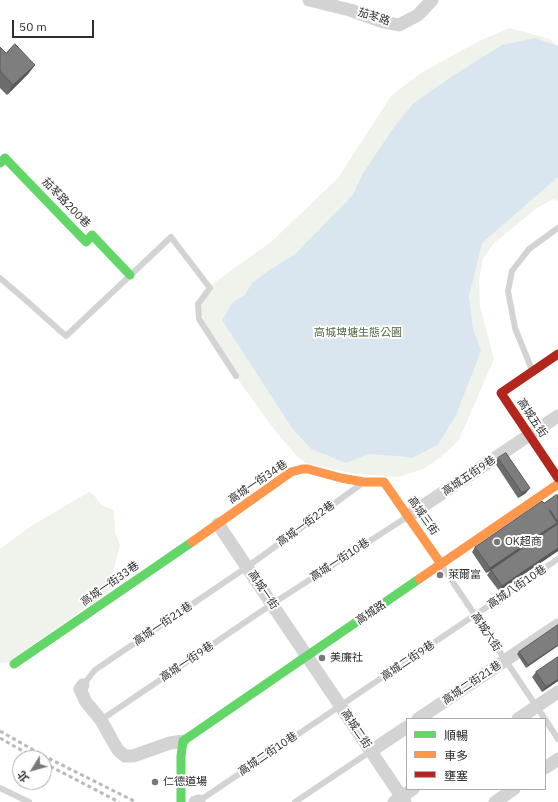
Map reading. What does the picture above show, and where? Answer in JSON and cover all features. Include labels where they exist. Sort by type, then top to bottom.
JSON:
[{"type":"street","name":"茄苳路","points":[[309,0],[350,10],[384,22],[399,25],[418,15],[432,0]]},
{"type":"street","name":"茄苳路200巷","points":[[0,163],[5,158],[86,242],[92,235],[130,275]]},
{"type":"street","points":[[532,371],[558,354]]},
{"type":"street","name":"高城五街","points":[[532,371],[501,393],[558,478]]},
{"type":"street","name":"高城五街9巷","points":[[408,516],[558,416]]},
{"type":"street","name":"高城一街34巷","points":[[218,524],[291,472],[308,470],[364,482],[384,482]]},
{"type":"street","name":"高城三街","points":[[384,482],[441,564]]},
{"type":"street","name":"高城路","points":[[101,720],[118,750],[125,756],[133,756],[170,743],[183,741],[558,484]]},
{"type":"street","name":"高城一街","points":[[218,524],[307,656]]},
{"type":"street","name":"高城一街33巷","points":[[14,664],[218,524]]},
{"type":"street","name":"高城二街21巷","points":[[419,718],[558,625]]},
{"type":"street","name":"高城二街","points":[[307,656],[371,751],[400,800]]},
{"type":"street","points":[[83,685],[80,690],[86,702],[101,720]]},
{"type":"street","points":[[519,718],[558,692]]},
{"type":"street","points":[[371,751],[406,728]]},
{"type":"street","points":[[181,802],[181,756],[183,741]]},
{"type":"street","points":[[546,767],[558,759]]},
{"type":"street","points":[[400,800],[412,790]]},
{"type":"street","points":[[495,802],[513,790]]},
{"type":"lane","points":[[532,371],[515,328],[508,291],[512,271],[529,249],[558,228]]},
{"type":"lane","points":[[0,278],[66,336],[171,237],[210,288],[198,304],[199,319],[236,376]]},
{"type":"lane","name":"高城一街22巷","points":[[247,567],[364,482]]},
{"type":"lane","name":"高城一街10巷","points":[[272,604],[408,516]]},
{"type":"lane","name":"高城八街10巷","points":[[476,615],[558,559]]},
{"type":"lane","name":"高城六街","points":[[441,564],[544,718]]},
{"type":"lane","name":"高城一街21巷","points":[[83,685],[96,670],[247,567]]},
{"type":"lane","name":"高城一街9巷","points":[[101,720],[272,604]]},
{"type":"lane","name":"高城二街9巷","points":[[340,706],[476,615]]},
{"type":"lane","name":"高城二街10巷","points":[[198,802],[340,706]]},
{"type":"lane","name":"高城六街","points":[[546,721],[558,739]]},
{"type":"lane","points":[[295,802],[371,751]]},
{"type":"lane","points":[[0,788],[29,802]]},
{"type":"green space","name":"高城埤塘生態公園","points":[[510,28],[550,39],[558,46],[558,201],[553,199],[537,208],[493,244],[483,259],[479,280],[480,307],[494,359],[459,440],[441,457],[423,469],[399,477],[356,474],[306,463],[296,455],[276,432],[237,378],[207,329],[200,310],[203,291],[272,241],[338,178],[391,96],[421,73],[479,41]]},
{"type":"green space","points":[[89,492],[94,495],[101,505],[114,510],[115,532],[120,545],[109,591],[9,662],[0,663],[0,549],[31,526]]},
{"type":"shaded area","name":"高城埤塘生態公園","points":[[535,38],[558,46],[558,177],[482,243],[469,296],[473,329],[481,351],[456,415],[438,445],[412,458],[368,454],[346,463],[311,449],[292,428],[222,320],[233,302],[245,295],[252,283],[295,254],[353,195],[363,173],[395,126],[413,104],[451,77],[502,45]]},
{"type":"building","points":[[15,44],[35,65],[13,85],[0,71],[0,47],[6,53]]},
{"type":"building","points":[[506,453],[530,488],[522,493],[498,458]]},
{"type":"building","points":[[558,495],[558,522],[549,510],[557,523],[490,568],[475,547],[542,501],[544,503]]},
{"type":"building","points":[[558,524],[558,548],[502,586],[491,570]]},
{"type":"building","points":[[558,625],[558,645],[528,665],[519,652]]},
{"type":"building","points":[[558,657],[558,679],[546,687],[536,672]]},
{"type":"railway","points":[[0,731],[44,756],[136,802]]},
{"type":"railway","points":[[0,738],[21,750]]},
{"type":"railway","points":[[52,767],[119,802]]},
{"type":"traffic: fast","points":[[0,163],[5,158],[86,242],[92,235],[130,275]]},
{"type":"traffic: fast","points":[[14,664],[192,542]]},
{"type":"traffic: fast","points":[[181,802],[181,756],[183,741],[419,579]]},
{"type":"traffic: slow","points":[[192,542],[291,472],[308,469],[341,478],[364,482],[384,482],[441,564]]},
{"type":"traffic: slow","points":[[419,579],[558,484]]},
{"type":"traffic: jam","points":[[558,354],[501,393],[558,478]]},
{"type":"place","name":"OK超商","points":[[497,542]]},
{"type":"place","name":"萊爾富","points":[[440,575]]},
{"type":"place","name":"美廉社","points":[[322,658]]},
{"type":"place","name":"仁德道場","points":[[155,782]]}]
